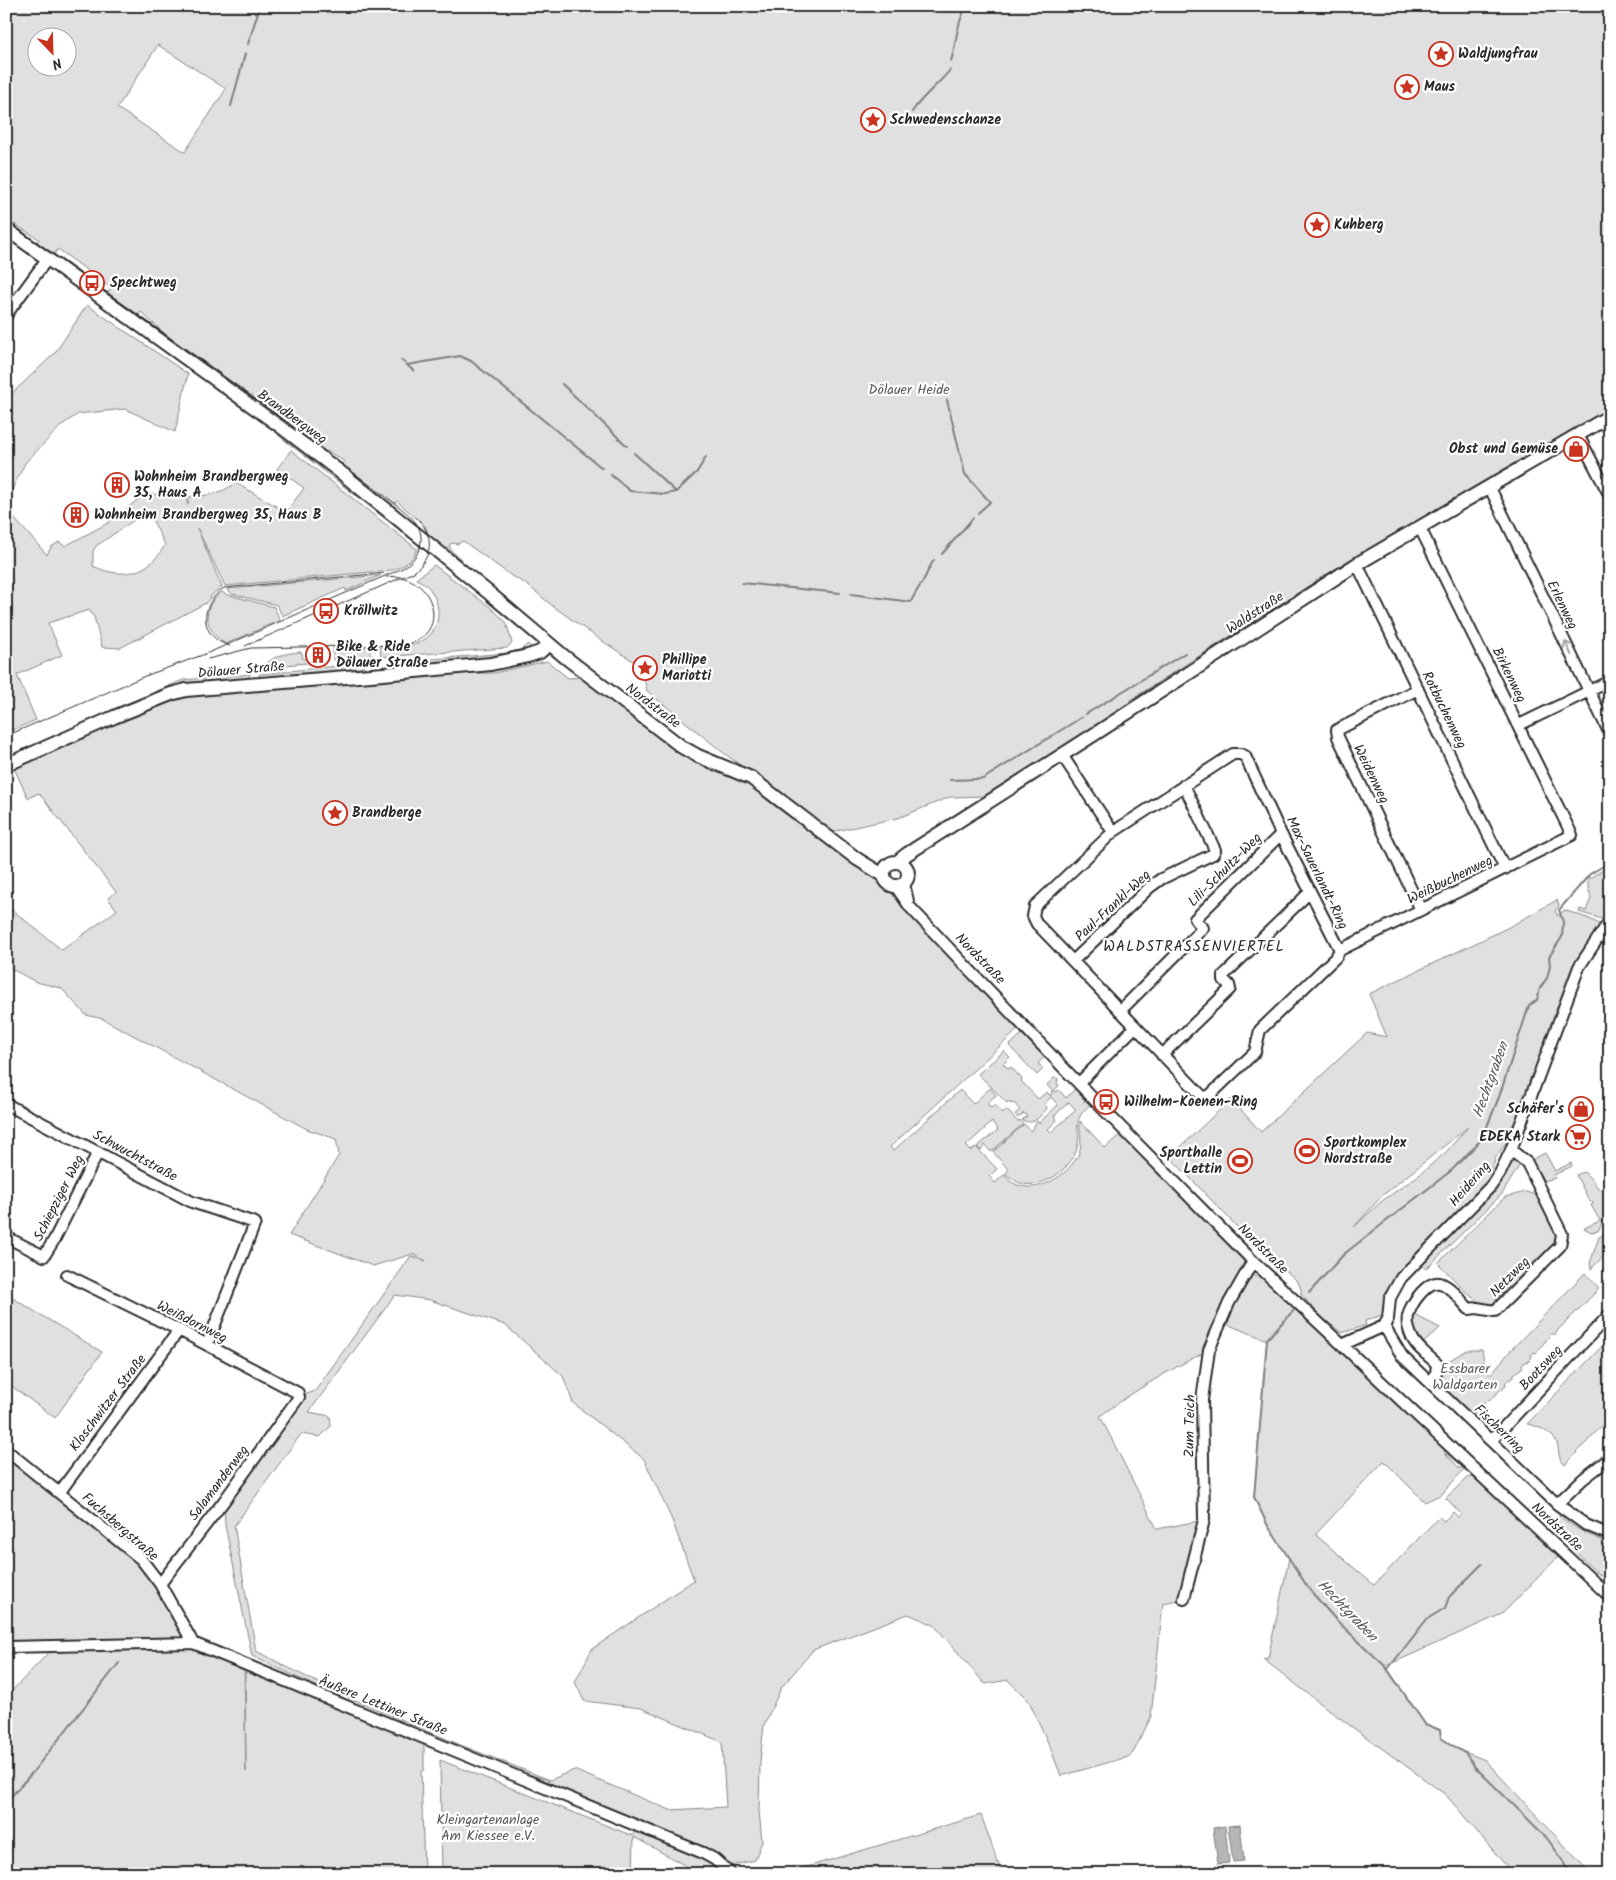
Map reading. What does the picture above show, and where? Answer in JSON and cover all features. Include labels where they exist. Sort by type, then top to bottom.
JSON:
[{"type":"main road","name":"Brandbergweg","points":[[6,229],[280,426],[490,593],[549,644]]},
{"type":"main road","name":"Waldstraße","points":[[893,867],[922,844],[1357,564],[1490,488],[1610,416]]},
{"type":"main road","name":"Dölauer Straße","points":[[6,765],[114,717],[171,694],[186,690],[491,664],[540,652],[549,644]]},
{"type":"main road","name":"Nordstraße","points":[[549,644],[682,747],[698,756],[749,777],[858,859],[869,865],[893,867],[887,884],[900,885]]},
{"type":"main road","points":[[893,867],[908,874],[900,885]]},
{"type":"street","points":[[6,315],[48,258]]},
{"type":"street","points":[[1578,435],[1610,496]]},
{"type":"street","name":"Erlenweg","points":[[1490,488],[1610,734]]},
{"type":"street","name":"Birkenweg","points":[[1420,528],[1572,835]]},
{"type":"street","name":"Rotbuchenweg","points":[[1357,564],[1505,869]]},
{"type":"street","points":[[1518,726],[1610,681]]},
{"type":"street","name":"Weidenweg","points":[[1418,689],[1338,730],[1338,737],[1421,910]]},
{"type":"street","name":"Max-Sauerlandt-Ring","points":[[1233,754],[1245,756],[1281,834],[1340,950],[1336,957],[1260,1030],[1255,1052],[1208,1097],[1202,1096],[1162,1055],[1037,924],[1033,916],[1035,906],[1113,832],[1184,785],[1233,754]]},
{"type":"street","points":[[1062,755],[1113,832]]},
{"type":"street","name":"Paul-Frankl-Weg","points":[[1073,962],[1150,887],[1161,879],[1212,854],[1215,850],[1184,785]]},
{"type":"street","name":"Lili-Schultz-Weg","points":[[1120,1011],[1203,928],[1195,920],[1281,834]]},
{"type":"street","name":"Weißbuchenweg","points":[[1340,950],[1572,835]]},
{"type":"street","name":"Nordstraße","points":[[900,885],[910,907],[1253,1261],[1610,1597]]},
{"type":"street","points":[[1162,1055],[1230,989],[1224,980],[1224,975],[1310,892]]},
{"type":"street","name":"Heidering","points":[[1384,1326],[1388,1319],[1390,1298],[1401,1278],[1491,1186],[1504,1166],[1579,967],[1610,920]]},
{"type":"street","points":[[1079,1083],[1135,1027]]},
{"type":"street","name":"Schwuchtstraße","points":[[6,1104],[192,1202],[255,1223],[207,1345]]},
{"type":"street","name":"Netzweg","points":[[1430,1382],[1436,1373],[1437,1364],[1414,1343],[1407,1322],[1409,1312],[1423,1290],[1431,1283],[1439,1283],[1447,1286],[1469,1309],[1477,1308],[1494,1311],[1560,1246],[1562,1234],[1527,1163],[1511,1150]]},
{"type":"street","name":"Schiepziger Weg","points":[[6,1238],[44,1256],[54,1240],[98,1152]]},
{"type":"street","name":"Zum Teich","points":[[1184,1599],[1204,1520],[1202,1400],[1209,1350],[1229,1303],[1253,1261]]},
{"type":"street","name":"Weißdornweg","points":[[67,1275],[179,1330],[298,1393],[299,1397]]},
{"type":"street","name":"Bootsweg","points":[[1492,1440],[1610,1314]]},
{"type":"street","points":[[1342,1345],[1384,1326]]},
{"type":"street","name":"Fischerring","points":[[1384,1326],[1402,1356],[1557,1504],[1586,1525],[1610,1535]]},
{"type":"street","name":"Kloschwitzer Straße","points":[[59,1493],[179,1330]]},
{"type":"street","name":"Salamanderweg","points":[[160,1584],[224,1501],[299,1397]]},
{"type":"street","name":"Fuchsbergstraße","points":[[6,1450],[141,1559],[160,1584],[193,1643]]},
{"type":"street","points":[[1557,1504],[1583,1479],[1610,1458]]},
{"type":"street","name":"Äußere Lettiner Straße","points":[[6,1647],[193,1643],[703,1853],[714,1859],[731,1874]]},
{"type":"green space","name":"Dölauer Heide","points":[[6,6],[1610,6],[1610,412],[986,796],[950,797],[898,818],[831,832],[725,754],[647,691],[641,666],[577,624],[525,584],[463,541],[457,544],[452,543],[449,545],[450,548],[462,560],[462,565],[431,541],[425,526],[397,501],[392,506],[414,524],[341,466],[344,461],[327,451],[324,454],[161,336],[164,333],[141,312],[136,318],[105,296],[111,288],[58,249],[52,257],[35,245],[39,239],[14,224],[12,228],[6,224]],"holes":[[[158,45],[226,89],[185,152],[117,108]]]},
{"type":"green space","points":[[87,305],[188,374],[175,432],[125,409],[78,414],[62,425],[25,463],[6,502],[6,399],[55,353]]},
{"type":"green space","points":[[278,435],[285,435],[419,540],[419,545]]},
{"type":"green space","points":[[291,450],[417,549],[413,557],[404,565],[392,570],[225,586],[197,528],[222,587],[206,603],[120,648],[102,647],[94,617],[89,610],[48,623],[62,655],[17,675],[36,720],[6,733],[6,509],[47,555],[51,547],[59,542],[65,546],[108,523],[145,494],[186,497],[188,505],[188,497],[213,494],[236,483],[286,512],[304,488],[277,469]],"holes":[[[143,514],[152,519],[165,545],[159,555],[151,562],[134,572],[125,573],[115,573],[93,566],[93,551],[96,546]]]},
{"type":"green space","points":[[434,565],[490,607],[506,622],[512,643],[507,648],[381,657],[380,647],[412,645],[428,637],[433,631],[438,618],[435,597],[428,587],[416,579]]},
{"type":"green space","points":[[381,575],[346,591],[345,588],[282,616],[277,605],[232,594],[227,589]]},
{"type":"green space","points":[[222,592],[274,607],[280,620],[226,644],[213,632],[209,626],[208,619],[210,605]]},
{"type":"green space","points":[[528,644],[531,647],[518,655],[394,668],[408,661],[507,653],[522,649]]},
{"type":"green space","points":[[369,647],[371,658],[333,660],[333,648]]},
{"type":"green space","points":[[300,652],[303,659],[327,658],[328,661],[263,667],[271,660],[280,656]]},
{"type":"green space","points":[[547,661],[568,678],[581,677],[678,753],[744,777],[877,873],[1023,1025],[890,1147],[893,1151],[960,1090],[973,1104],[990,1088],[996,1095],[987,1103],[991,1108],[995,1105],[1002,1113],[1007,1110],[1018,1122],[1020,1120],[1023,1124],[991,1152],[985,1145],[981,1151],[977,1147],[998,1130],[992,1122],[966,1146],[971,1151],[976,1147],[997,1169],[989,1176],[995,1183],[1009,1170],[993,1152],[1024,1124],[1031,1131],[1037,1121],[1039,1123],[1058,1105],[1051,1097],[1045,1103],[1047,1109],[1036,1120],[1026,1122],[1022,1120],[1027,1116],[1024,1113],[1018,1118],[1015,1114],[1020,1110],[1014,1103],[1011,1104],[1009,1101],[1007,1103],[978,1074],[1004,1051],[1010,1057],[1003,1064],[1009,1069],[1011,1067],[1038,1099],[1047,1092],[1051,1095],[1052,1091],[1047,1085],[1055,1077],[1058,1079],[1057,1083],[1059,1086],[1054,1090],[1056,1092],[1059,1090],[1066,1098],[1075,1089],[1085,1100],[1083,1102],[1086,1100],[1090,1105],[1083,1111],[1078,1122],[1078,1144],[1076,1151],[1061,1172],[1045,1181],[1037,1184],[1020,1183],[1006,1174],[1005,1176],[1012,1183],[1036,1187],[1054,1180],[1069,1168],[1079,1153],[1081,1145],[1080,1121],[1105,1148],[1125,1130],[1244,1261],[1229,1303],[1249,1275],[1264,1277],[1443,1446],[1445,1453],[1459,1468],[1465,1468],[1442,1494],[1425,1502],[1384,1461],[1316,1534],[1374,1585],[1439,1517],[1444,1521],[1453,1512],[1458,1517],[1461,1514],[1446,1498],[1467,1478],[1476,1476],[1561,1554],[1502,1614],[1386,1666],[1425,1724],[1440,1730],[1441,1738],[1457,1749],[1485,1760],[1591,1874],[1513,1874],[1446,1795],[1333,1713],[1263,1659],[1268,1658],[1289,1558],[1268,1526],[1254,1497],[1267,1340],[1221,1322],[1209,1350],[1153,1380],[1100,1416],[1157,1529],[1204,1520],[1184,1599],[1163,1603],[1151,1717],[1133,1753],[1128,1757],[1061,1776],[1029,1701],[1008,1680],[985,1684],[934,1625],[908,1614],[813,1650],[781,1688],[764,1725],[760,1762],[759,1811],[762,1841],[755,1860],[731,1866],[720,1856],[547,1782],[549,1780],[515,1771],[393,1722],[252,1656],[225,1525],[224,1501],[299,1397],[315,1391],[411,1256],[426,1261],[413,1254],[373,1266],[289,1235],[339,1155],[336,1139],[307,1129],[103,1019],[86,1015],[61,988],[36,982],[6,966],[6,905],[62,950],[117,910],[108,898],[116,892],[39,793],[28,798],[14,768],[171,694],[383,674],[494,673]],"holes":[[[1069,1102],[1076,1110],[1051,1132],[1048,1129],[1057,1120],[1054,1116]],[[395,1295],[430,1300],[505,1325],[563,1376],[573,1403],[644,1459],[672,1520],[694,1580],[592,1649],[575,1682],[584,1701],[641,1708],[722,1742],[726,1807],[670,1810],[574,1770],[550,1780],[463,1746],[330,1689],[256,1651],[234,1526],[301,1434],[320,1437],[331,1426],[330,1416],[309,1412]]]},
{"type":"green space","points":[[357,664],[371,670],[263,679],[260,678],[259,674]]},
{"type":"green space","points":[[251,674],[247,678],[118,710],[116,708],[183,680]]},
{"type":"green space","points":[[1610,866],[1610,907],[1602,919],[1579,912],[1580,909],[1586,911],[1591,898],[1588,879]]},
{"type":"green space","points":[[1557,900],[1559,906],[1555,911],[1558,916],[1564,910],[1601,925],[1544,1055],[1530,1078],[1525,1105],[1521,1115],[1511,1127],[1507,1141],[1496,1157],[1483,1191],[1402,1268],[1389,1288],[1382,1315],[1365,1321],[1366,1325],[1342,1333],[1320,1316],[1301,1294],[1298,1282],[1244,1230],[1242,1232],[1170,1157],[1231,1099],[1261,1132],[1367,1033],[1387,1037],[1369,994],[1509,927]],"holes":[[[1468,1127],[1446,1152],[1419,1175],[1382,1201],[1354,1227],[1383,1195]]]},
{"type":"green space","points":[[1023,1033],[1045,1057],[1038,1063],[1043,1069],[1037,1075],[1009,1046]]},
{"type":"green space","points":[[1545,1153],[1555,1171],[1571,1163],[1572,1166],[1554,1175],[1555,1178],[1544,1181],[1531,1160]]},
{"type":"green space","points":[[1519,1159],[1521,1163],[1502,1194],[1426,1269],[1420,1264],[1512,1160]]},
{"type":"green space","points":[[1584,1172],[1598,1188],[1610,1192],[1608,1213],[1598,1231],[1591,1232],[1584,1228],[1600,1221],[1591,1205],[1593,1204],[1592,1201],[1590,1202],[1576,1175]]},
{"type":"green space","points":[[1526,1192],[1536,1195],[1558,1238],[1557,1242],[1513,1287],[1507,1287],[1488,1309],[1467,1293],[1438,1263],[1505,1197]]},
{"type":"green space","points":[[1609,1232],[1610,1250],[1591,1269],[1590,1263],[1599,1237]]},
{"type":"green space","name":"Essbarer Waldgarten","points":[[1585,1273],[1598,1287],[1598,1290],[1556,1334],[1551,1334],[1536,1353],[1534,1352],[1528,1362],[1526,1361],[1522,1365],[1523,1367],[1514,1374],[1511,1380],[1509,1379],[1505,1383],[1506,1385],[1489,1401],[1487,1400],[1473,1416],[1433,1378],[1438,1367],[1467,1350],[1482,1350],[1485,1367],[1490,1375],[1511,1350]]},
{"type":"green space","points":[[6,1294],[102,1352],[55,1418],[6,1382]]},
{"type":"green space","points":[[1409,1312],[1440,1328],[1419,1347]]},
{"type":"green space","points":[[1610,1338],[1610,1419],[1565,1465],[1560,1457],[1555,1439],[1540,1428],[1527,1424]]},
{"type":"green space","points":[[6,1450],[141,1559],[192,1642],[6,1642]]},
{"type":"green space","points":[[1559,1515],[1583,1532],[1610,1543],[1610,1584],[1571,1546],[1560,1528],[1557,1518]]},
{"type":"green space","points":[[193,1643],[244,1664],[246,1772],[245,1669],[424,1742],[424,1770],[421,1771],[424,1874],[6,1874],[6,1697],[53,1648]]},
{"type":"green space","name":"Kleingartenanlage Am Kiessee e.V.","points":[[440,1760],[633,1836],[634,1828],[703,1857],[703,1860],[720,1863],[731,1874],[700,1874],[634,1837],[633,1874],[442,1874]]},
{"type":"green space","points":[[981,1815],[1002,1874],[783,1874]]},
{"type":"shaded area","points":[[1240,1825],[1244,1861],[1233,1862],[1228,1826]]},
{"type":"shaded area","points":[[1225,1826],[1229,1863],[1218,1864],[1213,1828]]},
{"type":"waterway","points":[[248,44],[260,6]]},
{"type":"waterway","points":[[951,61],[963,12],[967,6]]},
{"type":"waterway","points":[[231,106],[245,54]]},
{"type":"waterway","points":[[912,112],[950,70]]},
{"type":"waterway","points":[[401,360],[407,365],[460,356],[471,361],[602,468]]},
{"type":"waterway","points":[[408,366],[414,371]]},
{"type":"waterway","points":[[562,384],[627,446]]},
{"type":"waterway","points":[[947,400],[965,474],[990,502],[978,513]]},
{"type":"waterway","points":[[1581,426],[1610,408]]},
{"type":"waterway","points":[[634,453],[676,492]]},
{"type":"waterway","points":[[611,475],[630,491],[665,494],[676,492],[697,472],[706,457]]},
{"type":"waterway","points":[[942,554],[973,518]]},
{"type":"waterway","points":[[1353,559],[1412,525]]},
{"type":"waterway","points":[[851,594],[911,602],[934,560]]},
{"type":"waterway","points":[[1130,701],[1350,560]]},
{"type":"waterway","points":[[742,583],[840,593]]},
{"type":"waterway","points":[[1086,714],[1185,653]]},
{"type":"waterway","points":[[950,780],[983,779],[1082,717]]},
{"type":"waterway","name":"Hechtgraben","points":[[1309,1293],[1344,1254],[1452,1170],[1482,1139],[1499,1097],[1529,1006],[1537,1000],[1540,988],[1547,978],[1550,966],[1549,957],[1562,937],[1563,922],[1559,910],[1590,874],[1610,862]]},
{"type":"waterway","name":"Hechtgraben","points":[[1294,1310],[1267,1339],[1254,1497],[1268,1526],[1309,1589],[1336,1620],[1385,1666],[1425,1724],[1440,1730],[1441,1738],[1466,1754],[1476,1768],[1546,1837],[1563,1860],[1568,1874]]},
{"type":"waterway","points":[[1388,1669],[1427,1619],[1445,1608],[1449,1597],[1482,1564]]},
{"type":"waterway","points":[[6,1802],[32,1773],[119,1663]]},
{"type":"tram line","points":[[6,221],[390,500],[412,518],[421,536],[421,543],[416,555],[412,561],[401,569],[208,653],[145,676],[6,736]]},
{"type":"tram line","points":[[245,646],[414,572],[425,560],[429,547],[428,534],[419,520]]},
{"type":"tram line","points":[[230,646],[212,636],[207,628],[206,620],[206,611],[210,603],[224,588],[384,573]]},
{"type":"tram line","points":[[208,659],[251,648],[403,645],[419,639],[429,630],[433,618],[432,605],[426,593],[416,583],[402,577],[386,577]]},
{"type":"place","name":"Waldjungfrau","points":[[1441,54]]},
{"type":"place","name":"Maus","points":[[1407,87]]},
{"type":"place","name":"Schwedenschanze","points":[[873,120]]},
{"type":"place","name":"Kuhberg","points":[[1317,225]]},
{"type":"place","name":"Spechtweg","points":[[92,283]]},
{"type":"place","name":"Obst und Gemüse","points":[[1576,449]]},
{"type":"place","name":"Wohnheim Brandbergweg 35, Haus A","points":[[117,485]]},
{"type":"place","name":"Wohnheim Brandbergweg 35, Haus B","points":[[76,515]]},
{"type":"place","name":"Kröllwitz","points":[[326,611]]},
{"type":"place","name":"Bike & Ride Dölauer Straße","points":[[318,655]]},
{"type":"place","name":"Phillipe Mariotti","points":[[645,668]]},
{"type":"place","name":"Brandberge","points":[[335,813]]},
{"type":"place","name":"Wilhelm-Koenen-Ring","points":[[1106,1102]]},
{"type":"place","name":"Schäfer's","points":[[1581,1109]]},
{"type":"place","name":"EDEKA Stark","points":[[1578,1137]]},
{"type":"place","name":"Sportkomplex Nordstraße","points":[[1307,1151]]},
{"type":"place","name":"Sporthalle Lettin","points":[[1240,1161]]},
{"type":"district","name":"WALDSTRASSENVIERTEL","points":[[1194,947]]}]
